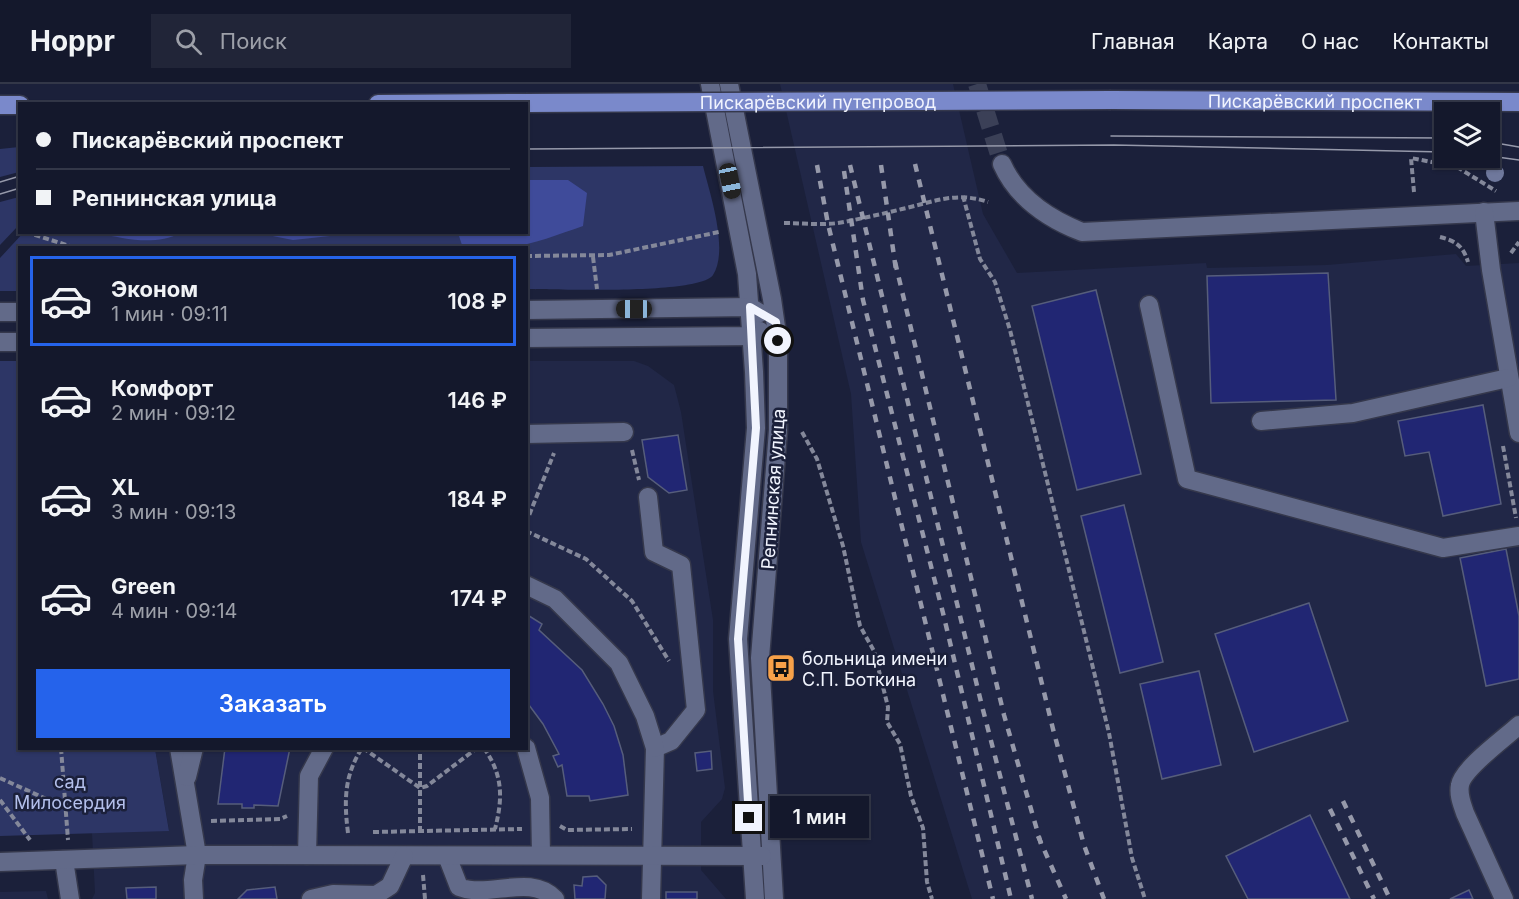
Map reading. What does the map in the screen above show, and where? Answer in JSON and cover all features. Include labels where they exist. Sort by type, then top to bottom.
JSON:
[{"type":"main road","name":"Пискарёвский проспект","points":[[1111,100],[1519,102]]},
{"type":"main road","name":"Пискарёвский путепровод","points":[[528,103],[1111,100]]},
{"type":"main road","points":[[0,105],[18,105]]},
{"type":"street","name":"Репнинская улица","points":[[710,84],[740,228],[752,336],[756,428],[738,639],[755,899]]},
{"type":"street","name":"Репнинская улица","points":[[729,84],[776,322],[780,385],[760,658],[774,899]]},
{"type":"street","points":[[1002,164],[1007,176],[1028,200],[1052,220],[1082,232],[1519,211]]},
{"type":"street","points":[[1484,212],[1508,378],[1519,433]]},
{"type":"street","points":[[1149,305],[1187,479],[1443,548],[1519,536]]},
{"type":"street","points":[[528,310],[750,307],[776,322],[752,336],[528,338]]},
{"type":"street","points":[[0,312],[18,312]]},
{"type":"street","points":[[0,342],[18,342]]},
{"type":"street","points":[[1261,421],[1353,413],[1508,378]]},
{"type":"street","points":[[528,434],[623,440]]},
{"type":"street","points":[[648,496],[654,552],[681,565],[696,710],[671,741],[655,748]]},
{"type":"street","points":[[528,586],[555,599],[619,663],[645,716],[655,748],[651,899]]},
{"type":"street","points":[[1504,899],[1465,813],[1460,798],[1460,783],[1466,772],[1519,725]]},
{"type":"street","points":[[179,750],[197,855],[193,880],[194,899]]},
{"type":"street","points":[[186,785],[194,750]]},
{"type":"street","points":[[307,855],[309,776],[323,750]]},
{"type":"street","points":[[527,750],[548,826],[541,855]]},
{"type":"street","points":[[0,861],[197,855],[541,855],[652,858],[762,856]]},
{"type":"street","points":[[310,899],[333,894],[376,895],[390,886],[413,855]]},
{"type":"street","points":[[447,856],[459,887],[470,892],[534,887],[548,892],[555,899]]},
{"type":"street","points":[[64,860],[70,899]]},
{"type":"path","points":[[1414,192],[1411,158],[1457,167],[1496,191]]},
{"type":"path","points":[[784,223],[828,224],[887,213],[940,197],[963,196],[988,201]]},
{"type":"path","points":[[963,196],[980,260],[995,282],[1010,330],[1094,670],[1116,767],[1132,858],[1145,899]]},
{"type":"path","points":[[528,256],[593,256],[723,231]]},
{"type":"path","points":[[32,234],[70,246]]},
{"type":"path","points":[[1438,236],[1451,239],[1464,248],[1468,264]]},
{"type":"path","points":[[593,256],[597,294]]},
{"type":"path","points":[[802,432],[817,459],[843,546],[860,626],[874,651],[888,707],[887,722],[900,744],[911,796],[923,828],[927,882],[932,899]]},
{"type":"path","points":[[623,440],[632,449],[636,475],[648,496]]},
{"type":"path","points":[[528,518],[555,450],[546,450]]},
{"type":"path","points":[[528,532],[586,559],[632,602],[670,663]]},
{"type":"path","points":[[61,750],[68,840]]},
{"type":"path","points":[[348,833],[344,803],[347,781],[362,750]]},
{"type":"path","points":[[366,750],[420,788]]},
{"type":"path","points":[[420,750],[420,831],[413,855],[425,899]]},
{"type":"path","points":[[420,788],[427,786],[474,750]]},
{"type":"path","points":[[485,750],[500,776],[501,806],[495,829]]},
{"type":"path","points":[[0,778],[66,808]]},
{"type":"path","points":[[0,800],[30,840]]},
{"type":"path","points":[[206,821],[280,819],[291,815]]},
{"type":"path","points":[[372,832],[548,826],[567,830],[632,829],[639,824]]},
{"type":"path","points":[[308,834],[360,833]]},
{"type":"shaded area","points":[[780,84],[953,84],[983,214],[1017,273],[1206,263],[1207,268],[1327,265],[1456,254],[1466,266],[1519,263],[1519,899],[972,899],[861,542],[851,394]]},
{"type":"shaded area","points":[[528,180],[568,180],[587,193],[583,226],[519,246],[462,245],[458,234],[528,234]]},
{"type":"shaded area","points":[[102,234],[178,234],[161,239],[129,239]]},
{"type":"shaded area","points":[[262,234],[349,234],[293,240]]},
{"type":"shaded area","points":[[528,361],[634,361],[648,366],[674,385],[681,412],[713,620],[713,691],[725,788],[722,799],[701,822],[701,870],[726,899],[92,899],[95,893],[92,833],[169,830],[155,750],[528,750]]},
{"type":"shaded area","points":[[46,891],[48,899],[0,899],[0,892]]},
{"type":"green space","points":[[18,147],[18,172],[0,177],[0,149]]},
{"type":"green space","points":[[703,166],[719,237],[717,264],[713,275],[702,281],[682,286],[656,288],[528,289],[528,246],[18,246],[18,291],[0,291],[0,258],[22,234],[528,234],[528,167]]},
{"type":"green space","points":[[18,197],[18,226],[0,245],[0,202]]},
{"type":"green space","name":"сад Милосердия","points":[[0,361],[18,361],[18,750],[155,750],[169,831],[0,836]]},
{"type":"building","points":[[1328,273],[1336,400],[1211,403],[1207,276]]},
{"type":"building","points":[[1096,290],[1141,474],[1077,490],[1032,306]]},
{"type":"building","points":[[1483,405],[1501,504],[1443,516],[1429,452],[1405,456],[1398,421]]},
{"type":"building","points":[[678,435],[687,490],[669,493],[648,477],[642,440]]},
{"type":"building","points":[[1124,505],[1163,662],[1120,673],[1081,516]]},
{"type":"building","points":[[1506,549],[1519,616],[1519,679],[1486,686],[1460,558]]},
{"type":"building","points":[[1309,603],[1348,721],[1254,752],[1215,634]]},
{"type":"building","points":[[528,615],[542,624],[539,630],[582,670],[603,704],[614,726],[623,755],[628,795],[590,801],[589,796],[567,796],[562,765],[558,767],[553,756],[559,754],[543,724],[528,704]]},
{"type":"building","points":[[1199,671],[1221,765],[1162,779],[1140,684]]},
{"type":"building","points":[[225,750],[290,750],[278,806],[254,805],[254,808],[242,808],[242,804],[218,804]]},
{"type":"building","points":[[711,751],[712,769],[697,771],[695,753]]},
{"type":"building","points":[[1310,815],[1350,899],[1248,899],[1226,856]]},
{"type":"building","points":[[597,876],[606,885],[605,899],[575,899],[574,885],[582,886],[583,877]]},
{"type":"building","points":[[156,887],[156,899],[127,899],[126,888]]},
{"type":"building","points":[[275,887],[277,899],[238,899],[247,890]]},
{"type":"building","points":[[1469,890],[1473,899],[1450,899]]},
{"type":"building","points":[[666,892],[697,892],[697,899],[666,899]]},
{"type":"tunnel","points":[[977,84],[1002,164]]},
{"type":"tram line","points":[[1111,136],[1434,138]]},
{"type":"tram line","points":[[1500,144],[1519,147]]},
{"type":"tram line","points":[[528,149],[1114,145],[1434,152]]},
{"type":"tram line","points":[[1500,157],[1519,160]]},
{"type":"tram line","points":[[0,182],[18,177]]},
{"type":"tram line","points":[[0,194],[18,189]]},
{"type":"railway","points":[[915,164],[1053,729],[1084,845],[1104,899]]},
{"type":"railway","points":[[817,165],[828,224],[993,899]]},
{"type":"railway","points":[[850,165],[982,706],[1032,899]]},
{"type":"railway","points":[[881,165],[896,270]]},
{"type":"railway","points":[[844,171],[863,300],[943,613],[1011,899]]},
{"type":"railway","points":[[895,262],[1004,715],[1041,844]]},
{"type":"railway","points":[[1343,801],[1390,899]]},
{"type":"railway","points":[[1330,809],[1374,899]]},
{"type":"railway","points":[[1038,836],[1066,899]]},
{"type":"place","name":"больница имени С.П. Боткина","points":[[781,668]]},
{"type":"route","points":[[749,818],[738,639],[756,428],[750,307],[776,322],[778,341]]}]
